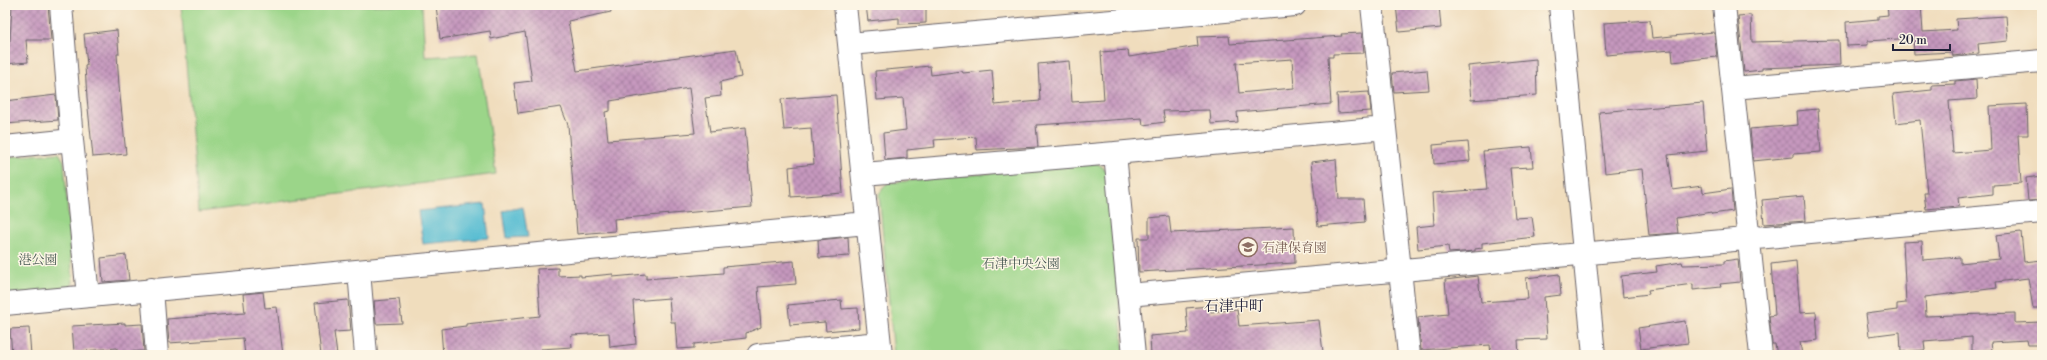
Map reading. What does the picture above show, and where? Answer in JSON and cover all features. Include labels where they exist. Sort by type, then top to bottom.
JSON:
[{"type":"street","points":[[60,5],[88,296]]},
{"type":"street","points":[[758,355],[880,349],[846,5]]},
{"type":"street","points":[[849,44],[1295,5]]},
{"type":"street","points":[[1372,5],[1408,355]]},
{"type":"street","points":[[1560,5],[1594,355]]},
{"type":"street","points":[[1724,5],[1761,355]]},
{"type":"street","points":[[1733,88],[2042,61]]},
{"type":"street","points":[[862,174],[1115,153],[1385,128]]},
{"type":"street","points":[[5,147],[72,140]]},
{"type":"street","points":[[1115,153],[1134,355]]},
{"type":"street","points":[[1128,295],[1585,252],[2042,212]]},
{"type":"street","points":[[5,304],[867,223]]},
{"type":"street","points":[[359,271],[366,355]]},
{"type":"street","points":[[152,289],[158,355]]},
{"type":"green space","points":[[422,5],[425,57],[478,54],[496,174],[199,212],[181,6]]},
{"type":"green space","name":"港公園","points":[[59,153],[64,161],[73,283],[67,291],[5,295],[5,157]]},
{"type":"green space","name":"石津中央公園","points":[[1097,163],[1107,171],[1124,355],[894,355],[879,194],[887,183]]},
{"type":"water","points":[[485,204],[489,238],[423,244],[418,211]]},
{"type":"water","points":[[523,207],[528,237],[507,238],[503,211]]},
{"type":"building","points":[[12,5],[48,5],[51,40],[26,40],[28,62],[5,64],[5,42],[10,41]]},
{"type":"building","points":[[436,5],[610,5],[611,12],[568,21],[577,71],[736,49],[741,77],[720,82],[721,96],[705,98],[710,132],[745,128],[752,207],[614,219],[615,231],[577,234],[568,125],[561,107],[518,113],[514,83],[532,81],[525,32],[491,39],[490,31],[440,39]],"holes":[[[689,88],[695,133],[608,140],[605,112],[610,111],[610,101]]]},
{"type":"building","points":[[866,5],[926,5],[926,23],[899,24],[899,18],[868,21]]},
{"type":"building","points":[[1396,5],[1439,5],[1441,28],[1399,32]]},
{"type":"building","points":[[1887,5],[1921,5],[1923,32],[1957,30],[1956,19],[2006,16],[2008,41],[1978,44],[1979,53],[1953,56],[1952,52],[1914,54],[1913,38],[1868,41],[1868,45],[1847,46],[1846,22],[1878,19],[1878,16],[1888,15]]},
{"type":"building","points":[[1751,15],[1752,42],[1839,40],[1840,65],[1762,68],[1762,70],[1744,72],[1738,16]]},
{"type":"building","points":[[1650,20],[1652,38],[1714,32],[1717,57],[1673,62],[1672,50],[1606,55],[1604,23]]},
{"type":"building","points":[[117,30],[119,86],[126,154],[93,157],[87,98],[85,66],[87,65],[84,34]]},
{"type":"building","points":[[1362,33],[1364,53],[1333,54],[1333,57],[1328,57],[1331,104],[1237,112],[1238,122],[1211,124],[1210,110],[1163,111],[1165,122],[1143,125],[1142,118],[1036,125],[1038,147],[977,150],[976,137],[934,140],[935,147],[907,150],[907,158],[885,160],[883,133],[906,130],[903,98],[877,100],[875,71],[930,66],[931,75],[962,71],[963,73],[992,70],[995,105],[1040,101],[1038,64],[1069,61],[1072,102],[1104,100],[1101,52],[1128,50],[1129,57],[1198,46],[1197,37],[1229,36],[1230,44],[1342,36],[1341,34]],"holes":[[[1292,59],[1294,88],[1239,93],[1236,63]]]},
{"type":"building","points":[[1536,59],[1537,95],[1471,100],[1468,66]]},
{"type":"building","points":[[1427,70],[1429,90],[1394,92],[1392,73]]},
{"type":"building","points":[[1976,79],[1977,99],[1949,101],[1953,153],[1991,150],[1989,106],[2027,104],[2028,135],[2018,135],[2021,183],[1993,185],[1993,194],[1958,198],[1959,206],[1926,209],[1924,193],[1927,193],[1920,120],[1896,123],[1893,94],[1932,90],[1932,85],[1955,84],[1955,81]]},
{"type":"building","points":[[1369,92],[1371,111],[1338,113],[1337,94]]},
{"type":"building","points":[[56,95],[58,120],[5,124],[5,101]]},
{"type":"building","points":[[836,95],[843,193],[791,197],[789,167],[814,164],[811,128],[784,130],[781,99]]},
{"type":"building","points":[[1703,103],[1707,151],[1668,155],[1673,190],[1702,186],[1703,193],[1731,189],[1733,211],[1712,214],[1711,212],[1676,218],[1678,233],[1649,235],[1642,169],[1605,173],[1599,112]]},
{"type":"building","points":[[1818,109],[1821,152],[1793,154],[1793,157],[1753,161],[1750,129],[1798,125],[1797,111]]},
{"type":"building","points":[[1468,142],[1470,161],[1434,164],[1433,145]]},
{"type":"building","points":[[1531,147],[1533,167],[1510,168],[1515,218],[1532,217],[1535,237],[1482,243],[1482,248],[1475,249],[1475,251],[1449,253],[1448,246],[1418,249],[1416,227],[1434,225],[1432,193],[1487,189],[1483,151]]},
{"type":"building","points":[[1336,159],[1339,199],[1363,199],[1365,222],[1318,226],[1311,162]]},
{"type":"building","points":[[2042,176],[2042,200],[2028,201],[2026,178]]},
{"type":"building","points":[[1804,196],[1806,221],[1764,224],[1762,200]]},
{"type":"building","points":[[1169,216],[1171,233],[1294,227],[1295,263],[1139,272],[1138,238],[1149,238],[1149,218]]},
{"type":"building","points":[[2021,232],[2024,262],[2042,260],[2042,308],[2033,308],[2028,278],[1996,282],[1997,288],[1925,297],[1926,316],[2015,313],[2015,323],[2042,322],[2042,345],[2028,345],[2027,340],[1991,342],[1992,350],[1972,351],[1972,337],[1924,341],[1925,350],[1901,352],[1900,332],[1869,336],[1866,314],[1897,310],[1897,304],[1906,303],[1903,242],[1922,241],[1923,260],[1960,257],[1960,263],[1999,259],[1996,235]]},
{"type":"building","points":[[848,237],[849,256],[819,258],[818,240]]},
{"type":"building","points":[[126,255],[129,280],[103,282],[101,258]]},
{"type":"building","points":[[1738,259],[1740,282],[1720,284],[1721,287],[1693,290],[1693,284],[1648,290],[1649,294],[1623,297],[1621,276],[1657,272],[1656,266],[1682,262],[1683,265],[1724,264],[1724,261]]},
{"type":"building","points":[[794,261],[796,284],[758,287],[761,327],[746,333],[746,338],[694,344],[694,348],[677,349],[675,322],[671,322],[669,298],[633,301],[636,344],[610,347],[609,333],[571,335],[572,347],[541,349],[541,355],[443,355],[441,329],[466,326],[466,324],[540,316],[537,269],[558,268],[558,276],[581,275],[581,277],[613,274],[613,277],[646,274],[646,279],[723,273],[723,267]]},
{"type":"building","points":[[1796,261],[1800,313],[1816,312],[1818,340],[1800,342],[1802,355],[1777,355],[1775,344],[1772,344],[1769,316],[1775,315],[1771,264]]},
{"type":"building","points":[[1559,274],[1561,295],[1544,297],[1547,339],[1518,340],[1519,355],[1491,355],[1490,345],[1421,350],[1418,317],[1448,314],[1445,280],[1478,276],[1481,302],[1528,299],[1526,278]]},
{"type":"building","points":[[263,292],[265,308],[277,307],[283,355],[245,355],[243,338],[169,343],[167,319],[245,313],[243,294]]},
{"type":"building","points":[[399,299],[402,323],[376,324],[374,301]]},
{"type":"building","points":[[348,300],[351,331],[334,332],[337,355],[321,355],[315,303]]},
{"type":"building","points":[[841,300],[842,309],[858,308],[859,328],[826,331],[825,322],[790,325],[788,305]]},
{"type":"building","points":[[1210,306],[1211,312],[1237,309],[1239,326],[1319,320],[1323,352],[1296,355],[1273,355],[1273,353],[1254,355],[1151,355],[1150,336],[1188,333],[1186,308]]},
{"type":"building","points":[[1685,321],[1688,343],[1641,349],[1638,328]]},
{"type":"building","points":[[125,323],[125,325],[142,324],[144,351],[117,352],[117,348],[74,352],[72,326]]},
{"type":"building","points":[[29,328],[31,355],[12,355],[10,329]]},
{"type":"place","name":"石津保育園","points":[[1248,247]]},
{"type":"district","name":"石津中町","points":[[1234,306]]}]
